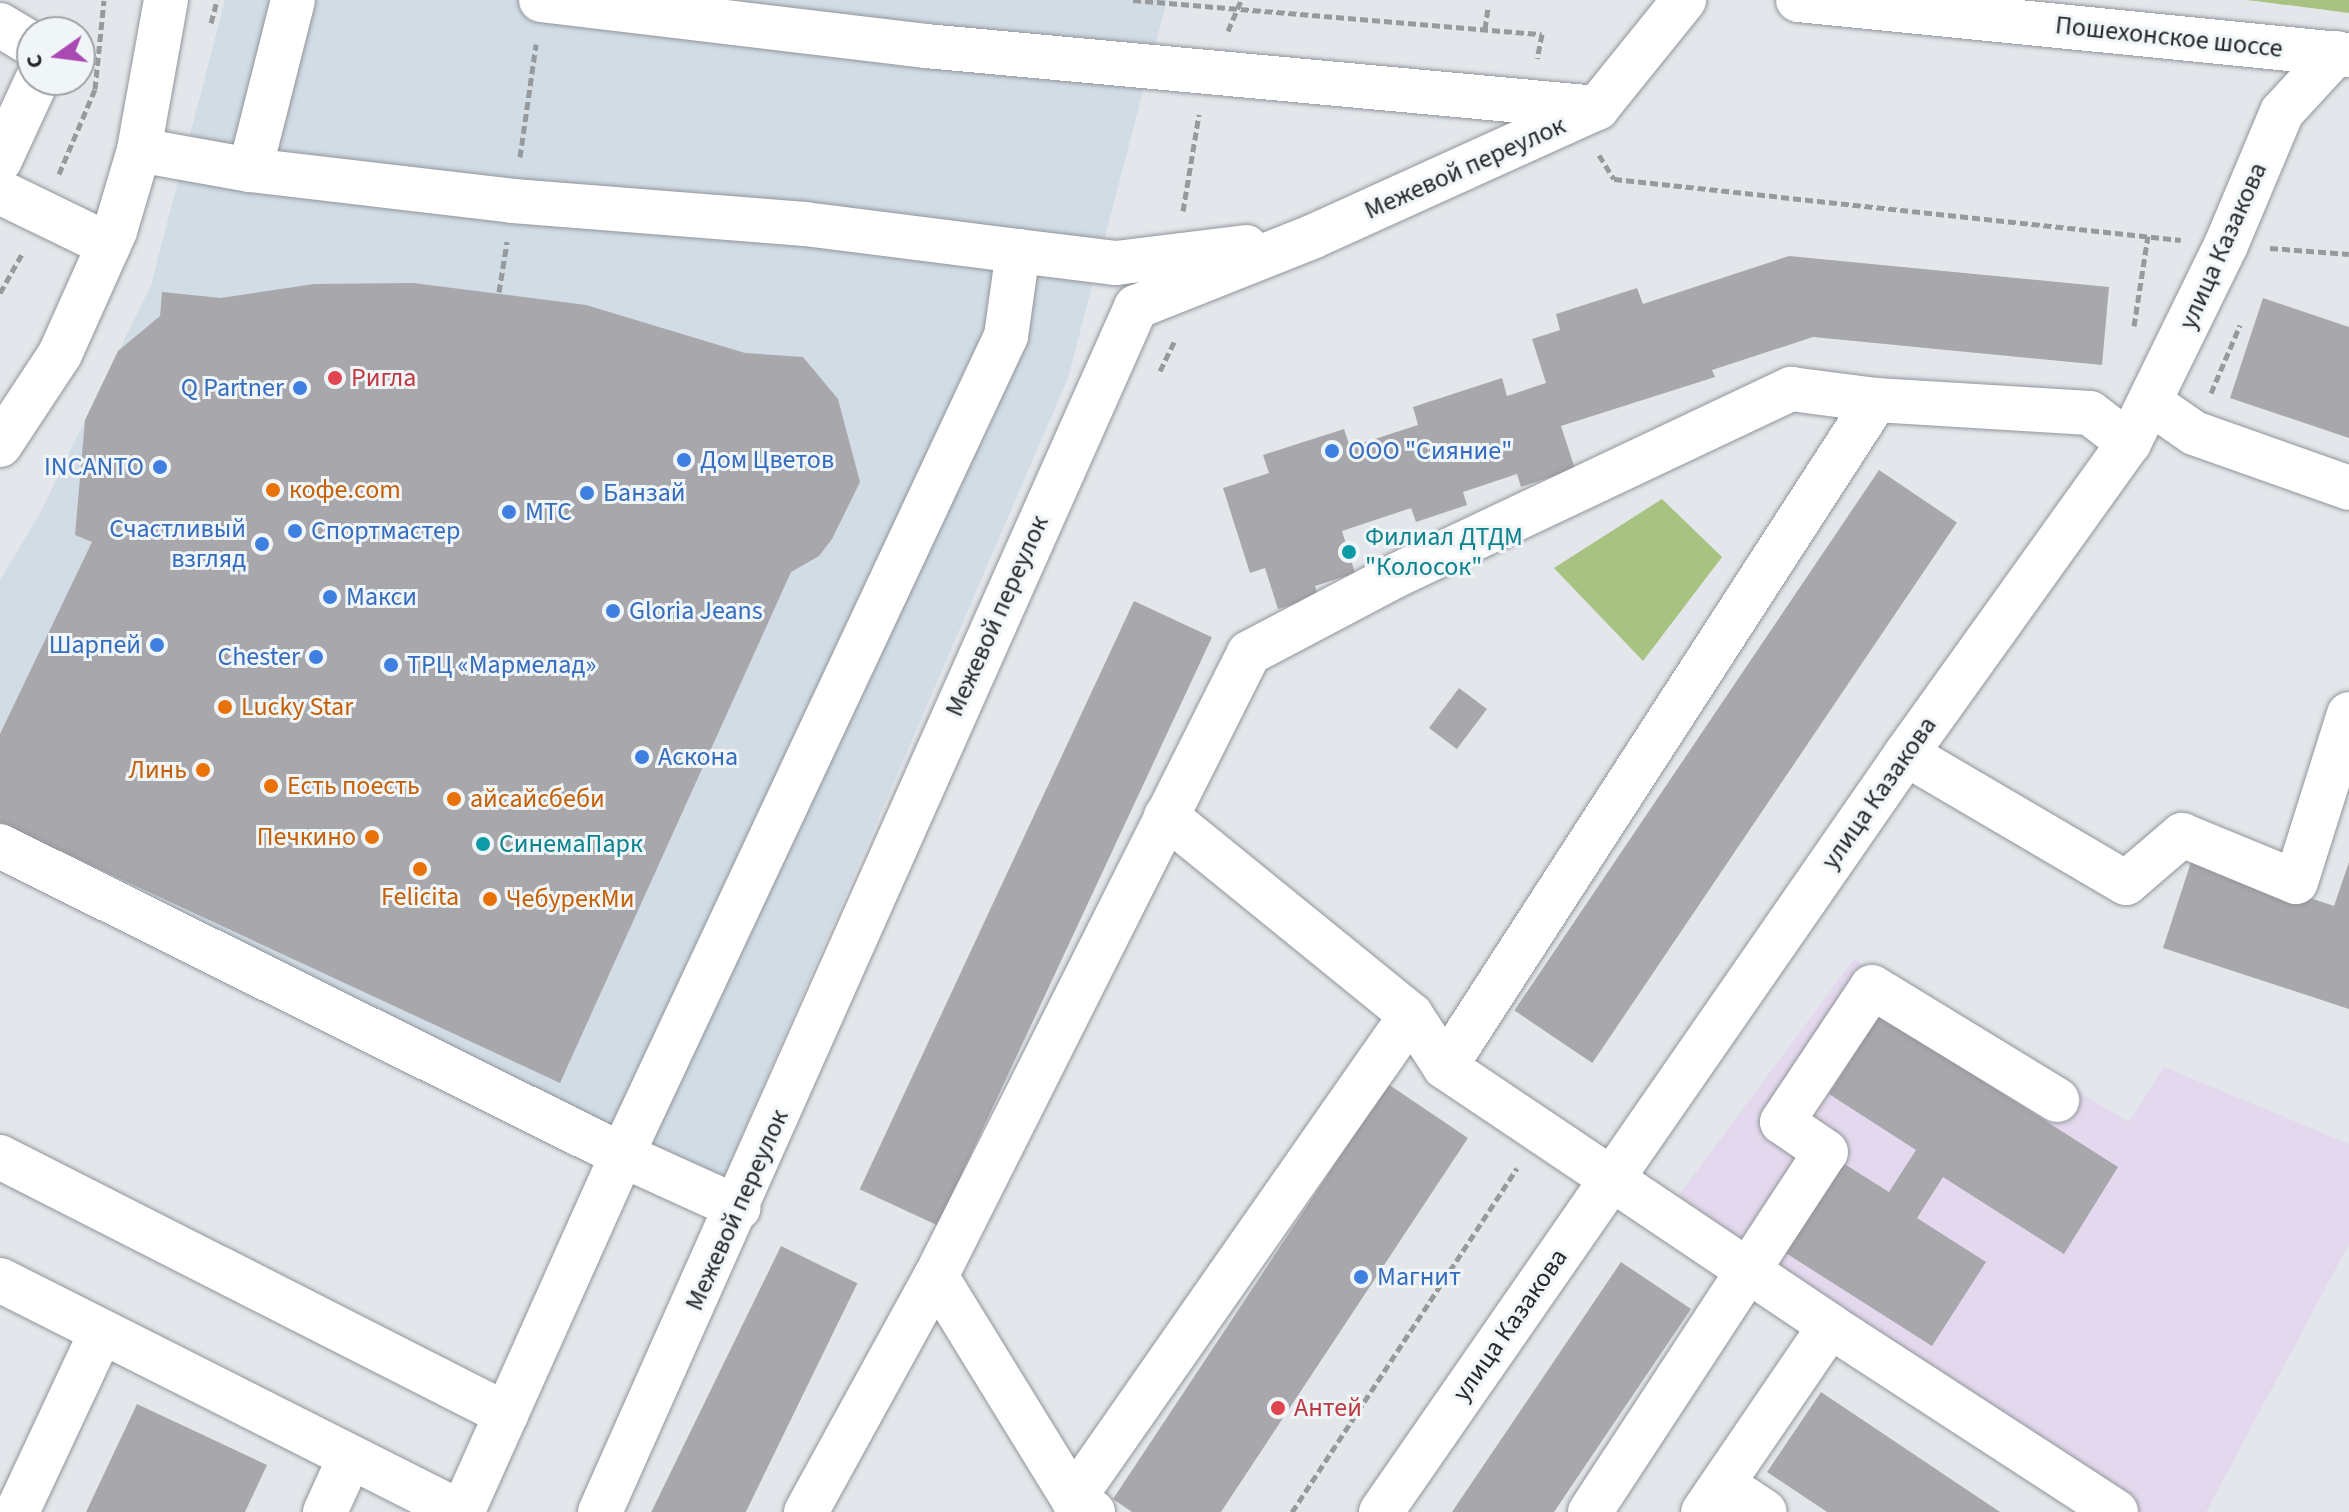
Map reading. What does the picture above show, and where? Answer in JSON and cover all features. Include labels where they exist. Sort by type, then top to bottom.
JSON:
[{"type":"street","points":[[0,445],[60,354],[109,245],[139,150],[166,0]]},
{"type":"street","points":[[250,170],[293,0]]},
{"type":"street","points":[[542,0],[911,44],[1580,111]]},
{"type":"street","name":"Межевой переулок","points":[[600,1512],[739,1208],[1136,307],[1312,237],[1580,111],[1684,0]]},
{"type":"street","name":"Пошехонское шоссе","points":[[1798,0],[2342,54]]},
{"type":"street","name":"улица Казакова","points":[[1381,1512],[1906,754],[2129,443],[2226,245],[2282,112],[2342,54]]},
{"type":"street","points":[[0,160],[30,96]]},
{"type":"street","points":[[139,150],[512,214],[805,224],[1116,263],[1312,237]]},
{"type":"street","points":[[0,192],[109,245]]},
{"type":"street","points":[[0,1280],[461,1512],[622,1155],[1006,336],[1018,251]]},
{"type":"street","points":[[806,1512],[936,1276],[1249,653],[1397,575],[1791,389],[1876,400],[2090,413],[2129,443]]},
{"type":"street","points":[[1445,1067],[1876,400]]},
{"type":"street","points":[[2151,403],[2194,433],[2349,488]]},
{"type":"street","points":[[1906,754],[2126,883],[2182,835],[2296,882],[2349,714]]},
{"type":"street","points":[[1166,816],[1411,1015],[1445,1067],[1749,1276],[2116,1512]]},
{"type":"street","points":[[0,846],[622,1155],[739,1208]]},
{"type":"street","points":[[1590,1512],[1749,1276],[1826,1152],[1782,1122],[1872,987],[2057,1100]]},
{"type":"street","points":[[936,1276],[1083,1505],[1411,1015]]},
{"type":"street","points":[[0,1157],[506,1414]]},
{"type":"street","points":[[1765,1512],[1713,1498],[1830,1326]]},
{"type":"street","points":[[17,1512],[101,1333]]},
{"type":"street","points":[[325,1512],[350,1457]]},
{"type":"path","points":[[0,293],[43,214],[95,89],[104,0]]},
{"type":"path","points":[[499,292],[542,0]]},
{"type":"path","points":[[1133,0],[1542,34],[1536,57],[1580,111],[1614,179],[2226,245],[2349,254]]},
{"type":"path","points":[[1239,10],[1241,0]]},
{"type":"path","points":[[1485,29],[1488,7]]},
{"type":"path","points":[[1292,1512],[1539,1133]]},
{"type":"shaded area","points":[[225,0],[1167,0],[1068,378],[710,1209],[0,865],[0,580],[39,515],[151,285]]},
{"type":"shaded area","points":[[1854,959],[2129,1122],[2164,1067],[2349,1144],[2349,1244],[2206,1512],[2113,1512],[1679,1195]]},
{"type":"green space","points":[[2246,0],[2349,0],[2349,13],[2256,1]]},
{"type":"green space","points":[[1662,499],[1722,557],[1643,661],[1554,568]]},
{"type":"building","points":[[1789,256],[2109,287],[2102,365],[1813,337],[1712,370],[1715,377],[1561,426],[1575,469],[1521,487],[1517,474],[1463,492],[1467,505],[1416,522],[1411,508],[1342,531],[1355,573],[1315,586],[1318,597],[1278,609],[1265,568],[1250,573],[1223,488],[1269,473],[1263,455],[1344,429],[1350,447],[1418,425],[1413,407],[1502,378],[1507,396],[1546,383],[1532,339],[1560,330],[1556,314],[1637,288],[1643,304]]},
{"type":"building","name":"ТРЦ «Мармелад»","points":[[413,283],[586,305],[745,353],[803,357],[838,399],[860,482],[832,539],[819,556],[791,572],[560,1083],[0,823],[0,734],[92,542],[75,535],[85,420],[118,351],[160,316],[162,292],[221,298],[314,284]]},
{"type":"building","points":[[2263,298],[2349,327],[2349,438],[2230,398]]},
{"type":"building","points":[[1879,470],[1957,523],[1592,1063],[1514,1011]]},
{"type":"building","points":[[1134,601],[1212,637],[938,1226],[860,1189]]},
{"type":"building","points":[[1459,688],[1487,709],[1457,749],[1429,728]]},
{"type":"building","points":[[2192,859],[2334,906],[2349,862],[2349,1009],[2163,948]]},
{"type":"building","points":[[1879,1015],[2118,1167],[2064,1254],[1943,1177],[1917,1218],[1986,1262],[1932,1346],[1781,1250],[1838,1160],[1889,1192],[1916,1150],[1829,1094]]},
{"type":"building","points":[[1388,1084],[1468,1138],[1221,1512],[1132,1512],[1113,1499]]},
{"type":"building","points":[[781,1246],[857,1283],[746,1512],[651,1512]]},
{"type":"building","points":[[1621,1262],[1691,1309],[1554,1512],[1452,1512]]},
{"type":"building","points":[[1821,1392],[2000,1512],[1827,1512],[1767,1472]]},
{"type":"building","points":[[137,1404],[267,1465],[245,1512],[86,1512]]},
{"type":"place","name":"Ригла","points":[[335,378]]},
{"type":"place","name":"Q Partner","points":[[300,388]]},
{"type":"place","name":"ООО \"Сияние\"","points":[[1332,451]]},
{"type":"place","name":"Дом Цветов","points":[[684,460]]},
{"type":"place","name":"INCANTO","points":[[160,467]]},
{"type":"place","name":"кофе.com","points":[[273,490]]},
{"type":"place","name":"Банзай","points":[[587,493]]},
{"type":"place","name":"МТС","points":[[509,512]]},
{"type":"place","name":"Спортмастер","points":[[295,531]]},
{"type":"place","name":"Счастливый взгляд","points":[[262,544]]},
{"type":"place","name":"Филиал ДТДМ \"Колосок\"","points":[[1349,552]]},
{"type":"place","name":"Макси","points":[[330,597]]},
{"type":"place","name":"Gloria Jeans","points":[[613,611]]},
{"type":"place","name":"Шарпей","points":[[157,645]]},
{"type":"place","name":"Chester","points":[[316,657]]},
{"type":"place","name":"ТРЦ «Мармелад»","points":[[391,665]]},
{"type":"place","name":"Lucky Star","points":[[225,707]]},
{"type":"place","name":"Аскона","points":[[642,757]]},
{"type":"place","name":"Линь","points":[[203,770]]},
{"type":"place","name":"Есть поесть","points":[[271,786]]},
{"type":"place","name":"айсайсбеби","points":[[454,799]]},
{"type":"place","name":"Печкино","points":[[372,837]]},
{"type":"place","name":"СинемаПарк","points":[[483,844]]},
{"type":"place","name":"Felicita","points":[[420,869]]},
{"type":"place","name":"ЧебурекМи","points":[[490,899]]},
{"type":"place","name":"Магнит","points":[[1361,1277]]},
{"type":"place","name":"Антей","points":[[1278,1408]]}]
